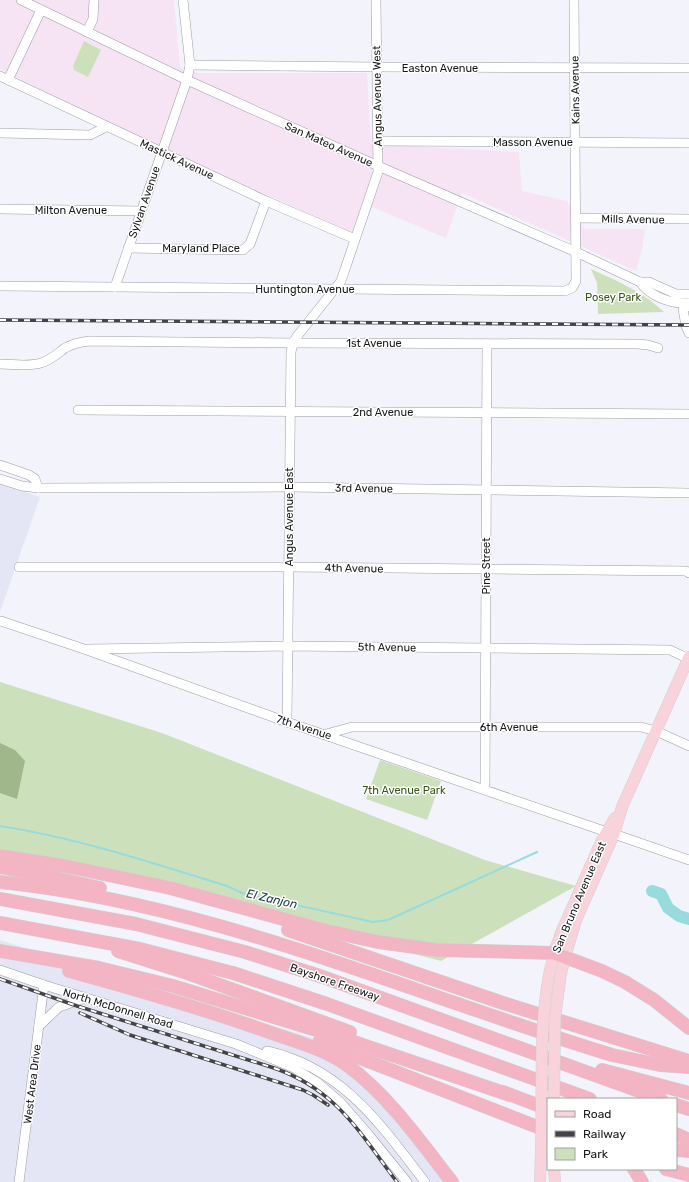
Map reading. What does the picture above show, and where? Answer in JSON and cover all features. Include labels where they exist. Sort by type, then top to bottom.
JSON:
[{"type":"highway","points":[[0,856],[65,866],[184,891],[316,928],[371,941],[437,950],[559,955],[602,971],[625,982],[654,1000],[689,1028]]},
{"type":"highway","points":[[65,866],[193,900],[272,924],[503,1003],[689,1061]]},
{"type":"highway","points":[[0,867],[96,887],[217,918],[320,950],[353,968]]},
{"type":"highway","points":[[0,882],[80,893],[159,910],[261,938],[612,1055],[660,1065],[689,1067]]},
{"type":"highway","name":"Bayshore Freeway","points":[[0,899],[125,922],[222,946],[307,972],[658,1098]]},
{"type":"highway","points":[[0,922],[166,955],[265,983],[587,1098]]},
{"type":"highway","points":[[65,934],[240,992],[334,1026],[547,1109]]},
{"type":"highway","points":[[0,951],[63,963],[198,997],[339,1037],[510,1095]]},
{"type":"highway","points":[[0,951],[219,1014],[325,1053],[346,1065],[379,1093],[452,1182]]},
{"type":"highway","points":[[198,997],[341,1050],[547,1131]]},
{"type":"highway","points":[[508,1044],[689,1093]]},
{"type":"highway","points":[[677,1105],[689,1109]]},
{"type":"highway","points":[[677,1130],[689,1135]]},
{"type":"highway","points":[[677,1134],[689,1140]]},
{"type":"highway","points":[[677,1150],[689,1151]]},
{"type":"highway","points":[[635,1170],[642,1182]]},
{"type":"highway","points":[[670,1170],[689,1175]]},
{"type":"main road","name":"San Bruno Avenue East","points":[[554,1098],[555,1018],[561,973],[559,955],[561,933],[610,833],[689,658]]},
{"type":"main road","name":"San Bruno Avenue East","points":[[540,1182],[543,1024],[550,970],[559,955]]},
{"type":"main road","points":[[554,1170],[555,1182]]},
{"type":"street","name":"San Mateo Avenue","points":[[21,0],[187,80],[378,166],[576,252],[640,282],[649,282],[676,294],[689,294],[688,304],[683,309],[686,326],[689,333]]},
{"type":"street","points":[[87,32],[93,19],[94,0]]},
{"type":"street","name":"Sylvan Avenue","points":[[115,287],[187,80],[190,65],[183,0]]},
{"type":"street","name":"Angus Avenue West","points":[[311,318],[341,281],[378,172],[376,0]]},
{"type":"street","name":"Kains Avenue","points":[[574,0],[576,252]]},
{"type":"street","points":[[4,78],[41,10]]},
{"type":"street","name":"Easton Avenue","points":[[190,65],[689,68]]},
{"type":"street","name":"Mastick Avenue","points":[[4,78],[266,201],[354,239]]},
{"type":"street","points":[[0,134],[90,135],[106,127]]},
{"type":"street","name":"Masson Avenue","points":[[378,141],[689,143]]},
{"type":"street","name":"Maryland Place","points":[[128,248],[243,250],[250,244],[266,201]]},
{"type":"street","name":"Milton Avenue","points":[[0,209],[141,210]]},
{"type":"street","name":"Mills Avenue","points":[[576,218],[689,219]]},
{"type":"street","name":"Huntington Avenue","points":[[0,286],[565,291],[572,288],[576,281],[576,252]]},
{"type":"street","name":"San Mateo Avenue","points":[[640,282],[645,290],[672,302],[688,304]]},
{"type":"street","name":"Angus Avenue East","points":[[287,722],[289,412],[291,352],[298,335],[311,318]]},
{"type":"street","name":"1st Avenue","points":[[0,364],[34,365],[55,356],[66,347],[89,341],[293,344],[648,344],[658,348]]},
{"type":"street","name":"Pine Street","points":[[485,789],[487,344]]},
{"type":"street","name":"2nd Avenue","points":[[78,410],[689,414]]},
{"type":"street","points":[[0,465],[30,475],[35,479],[38,488]]},
{"type":"street","name":"3rd Avenue","points":[[0,478],[22,486],[38,488],[289,487],[689,493]]},
{"type":"street","name":"4th Avenue","points":[[19,567],[289,567],[686,571],[689,573]]},
{"type":"street","name":"7th Avenue","points":[[1,621],[84,649],[287,722],[326,734],[689,860]]},
{"type":"street","name":"5th Avenue","points":[[84,649],[288,646],[670,650],[689,658]]},
{"type":"street","name":"6th Avenue","points":[[326,734],[352,727],[641,727],[656,731],[689,746]]},
{"type":"street","name":"North McDonnell Road","points":[[0,970],[85,998],[236,1044],[282,1055],[316,1070],[337,1083],[361,1103],[376,1119],[425,1182]]},
{"type":"street","name":"West Area Drive","points":[[19,1182],[44,985]]},
{"type":"street","points":[[38,1026],[59,1007],[85,998]]},
{"type":"street","name":"North McDonnell Road","points":[[236,1044],[286,1064],[305,1074],[322,1086],[355,1118],[407,1182]]},
{"type":"shaded area","points":[[0,0],[174,0],[180,67],[198,73],[367,73],[371,144],[519,152],[522,191],[567,201],[584,229],[645,229],[642,250],[636,271],[462,193],[446,238],[372,207],[361,236],[168,152],[0,69]]},
{"type":"shaded area","points":[[0,483],[40,497],[0,612]]},
{"type":"shaded area","points":[[0,940],[316,1039],[341,1053],[451,1182],[0,1182]]},
{"type":"green space","points":[[84,41],[101,50],[88,77],[74,70],[73,66]]},
{"type":"green space","name":"Posey Park","points":[[591,269],[638,292],[664,312],[598,314],[597,283]]},
{"type":"green space","points":[[0,682],[162,733],[485,860],[576,886],[441,961],[168,889],[0,853]]},
{"type":"green space","points":[[0,743],[15,750],[25,761],[17,799],[0,793]]},
{"type":"green space","name":"7th Avenue Park","points":[[380,760],[441,781],[427,820],[366,799]]},
{"type":"waterway","name":"El Zanjon","points":[[0,826],[58,837],[115,852],[227,886],[242,893],[373,922],[388,920],[537,852]]},
{"type":"waterway","points":[[652,891],[661,894],[668,908],[679,916],[689,919]]},
{"type":"railway","points":[[0,320],[689,325]]},
{"type":"railway","points":[[0,979],[77,1006],[274,1068],[296,1077],[314,1088],[345,1114],[397,1182]]},
{"type":"railway","points":[[80,1013],[130,1035],[303,1090],[328,1105]]}]
